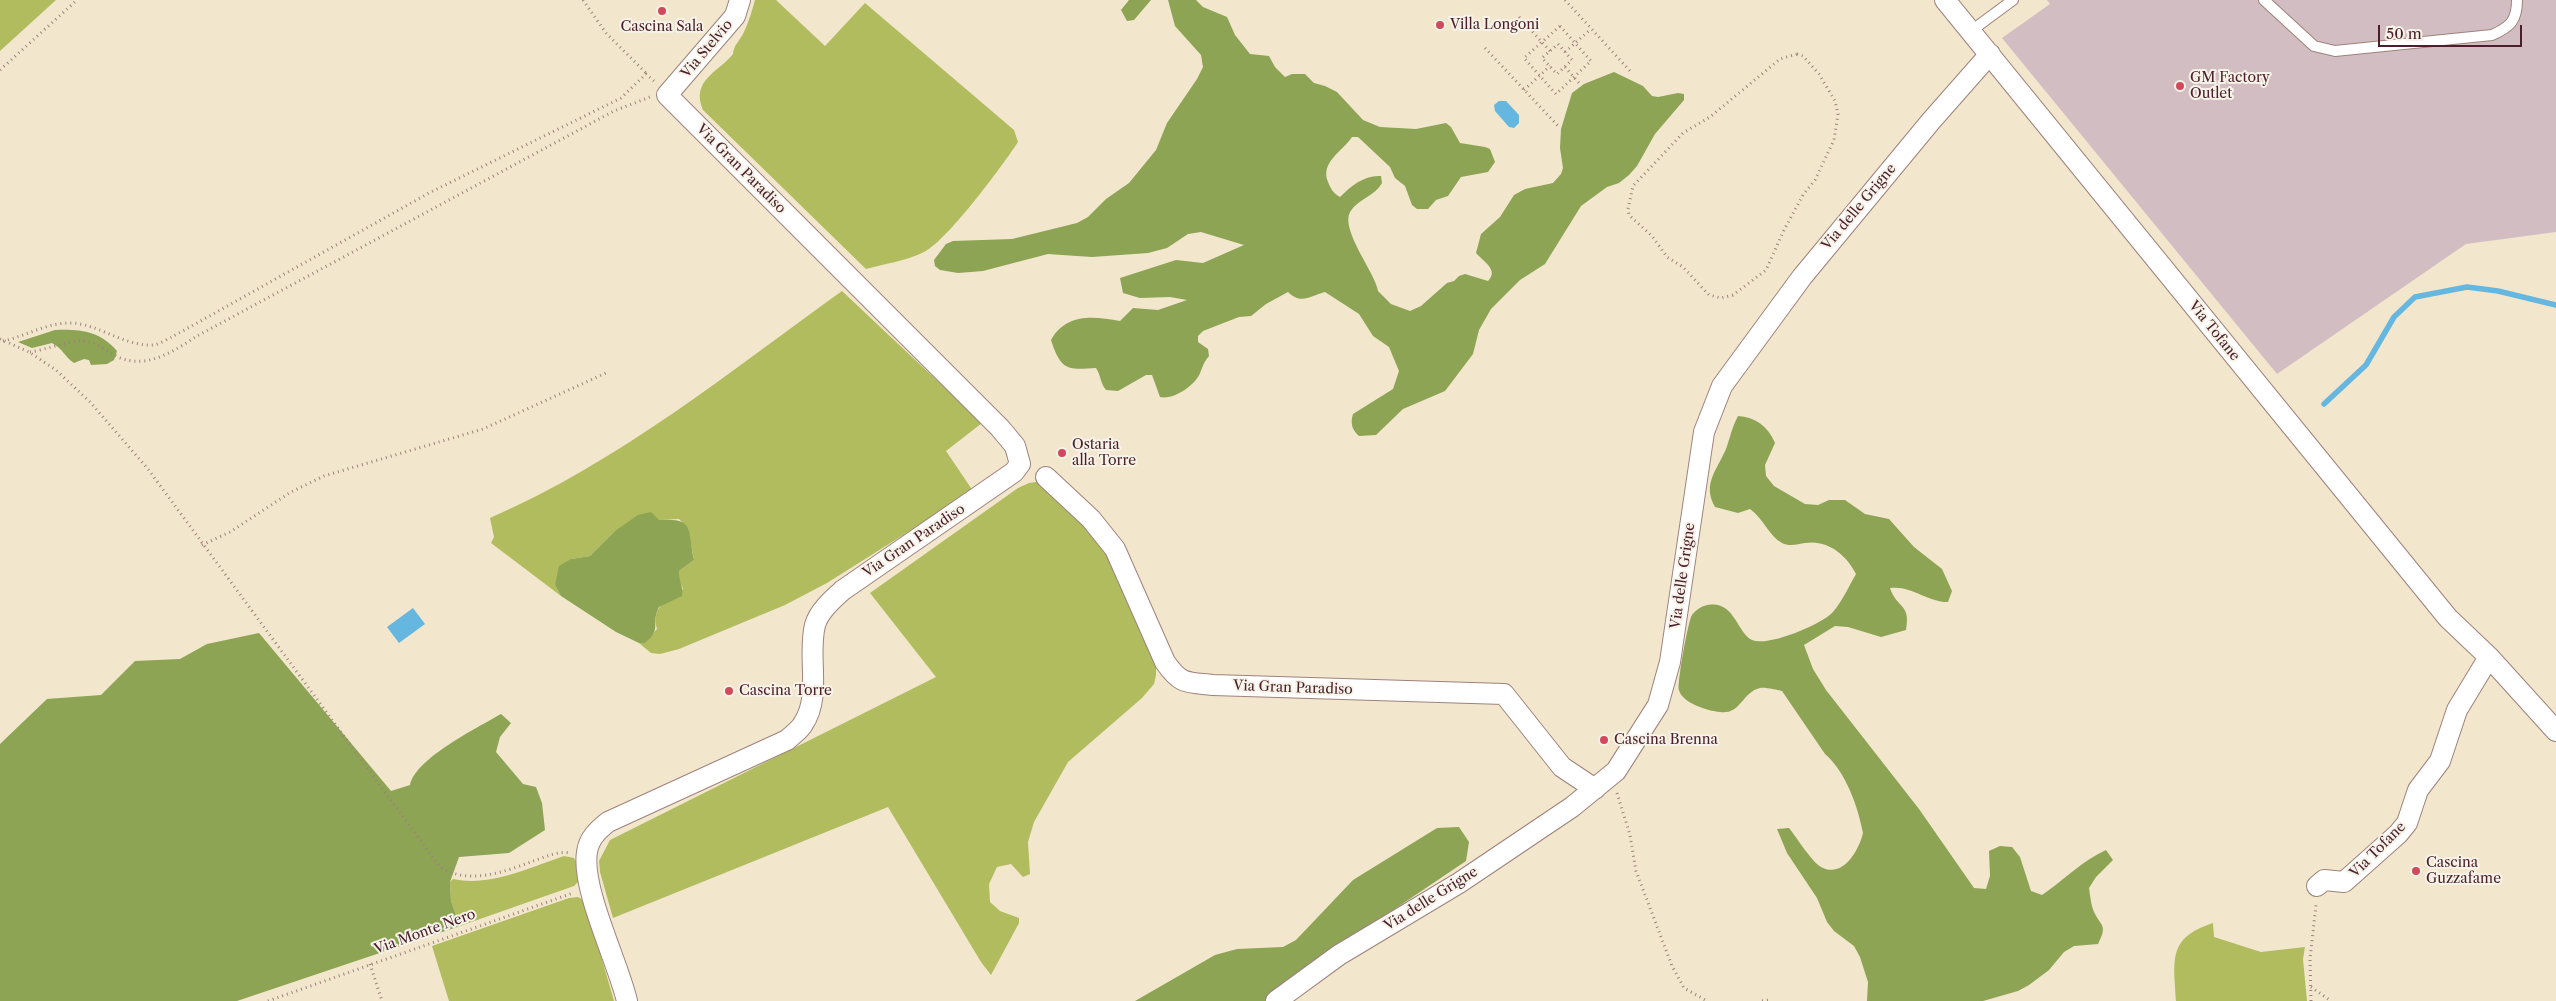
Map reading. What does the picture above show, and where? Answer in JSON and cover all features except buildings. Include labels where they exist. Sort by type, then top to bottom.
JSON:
[{"type":"street","name":"Via Stelvio","points":[[667,95],[735,16],[740,0]]},
{"type":"street","name":"Via Tofane","points":[[1945,0],[2448,618],[2489,657],[2556,731]]},
{"type":"street","name":"Via delle Grigne","points":[[1276,1001],[1339,955],[1459,883],[1572,807],[1616,771],[1658,705],[1670,662],[1704,432],[1722,386],[1802,276],[1931,121],[1990,54]]},
{"type":"street","name":"Via Gran Paradiso","points":[[627,1001],[590,887],[587,852],[593,835],[608,822],[787,740],[804,724],[812,697],[812,654],[815,624],[826,606],[844,590],[1014,472],[1020,464],[1015,446],[1000,428],[667,95]]},
{"type":"street","name":"Via Gran Paradiso","points":[[1046,477],[1091,519],[1115,549],[1165,662],[1176,678],[1186,682],[1213,686],[1504,694],[1562,767],[1595,789]]},
{"type":"street","name":"Via Tofane","points":[[2317,886],[2324,880],[2344,882],[2398,834],[2407,823],[2418,790],[2440,761],[2458,710],[2489,657]]},
{"type":"lane","points":[[1971,31],[2013,0]]},
{"type":"lane","points":[[2264,0],[2314,46],[2335,51],[2492,35],[2507,29],[2516,20],[2517,0]]},
{"type":"path","points":[[0,70],[77,0]]},
{"type":"path","points":[[583,0],[606,32],[667,95]]},
{"type":"path","points":[[1566,0],[1631,72]]},
{"type":"path","points":[[1519,17],[1550,51]]},
{"type":"path","points":[[1560,26],[1575,43],[1592,61],[1556,94],[1524,58],[1560,26]]},
{"type":"path","points":[[1565,52],[1591,29]]},
{"type":"path","points":[[1558,44],[1572,60],[1558,74],[1542,58],[1550,51],[1558,44]]},
{"type":"path","points":[[1485,48],[1559,127]]},
{"type":"path","points":[[1797,54],[1803,56],[1823,79],[1837,107],[1838,114],[1832,146],[1815,180],[1803,195],[1784,230],[1770,264],[1733,295],[1721,298],[1709,295],[1683,267],[1667,257],[1652,236],[1629,215],[1628,209],[1634,186],[1653,164],[1684,133],[1710,117],[1780,59],[1797,54]]},
{"type":"path","points":[[1524,90],[1550,66]]},
{"type":"path","points":[[1565,67],[1579,83]]},
{"type":"path","points":[[1,340],[24,336],[48,324],[74,323],[128,341],[155,345],[429,193],[622,98],[646,74],[667,95]]},
{"type":"path","points":[[29,352],[80,341],[103,347],[119,358],[139,362],[166,356],[206,332],[614,111],[654,96],[667,95]]},
{"type":"path","points":[[1,340],[29,352],[56,370],[90,402],[148,469],[202,545],[258,616],[440,867],[461,876],[485,875],[511,869],[561,851],[587,859]]},
{"type":"path","points":[[202,545],[230,532],[291,492],[324,476],[483,429],[606,373]]},
{"type":"path","points":[[1610,776],[1622,805],[1636,870],[1672,966],[1684,988],[1708,1001]]},
{"type":"path","points":[[2311,1001],[2310,959],[2315,931],[2317,886]]},
{"type":"path","name":"Via Monte Nero","points":[[268,1001],[590,887]]},
{"type":"path","points":[[370,964],[382,1001]]},
{"type":"path","points":[[2311,987],[2331,1001]]},
{"type":"path","points":[[1762,1001],[1769,1000]]},
{"type":"shaded area","points":[[2047,0],[2556,0],[2556,232],[2466,244],[2277,374],[2002,38],[2050,4]]},
{"type":"green space","points":[[0,0],[56,0],[0,51]]},
{"type":"green space","points":[[755,0],[776,0],[825,46],[865,3],[1014,130],[1018,142],[1011,153],[959,220],[932,247],[909,258],[866,269],[703,110],[700,91],[703,84],[733,54],[746,28]]},
{"type":"green space","points":[[1129,0],[1151,0],[1134,20],[1127,21],[1121,10]]},
{"type":"green space","points":[[1168,0],[1196,0],[1203,7],[1227,17],[1235,35],[1250,54],[1269,56],[1275,67],[1285,77],[1292,74],[1305,74],[1314,83],[1337,92],[1363,120],[1380,127],[1416,129],[1446,123],[1451,127],[1460,143],[1490,149],[1495,162],[1488,172],[1461,177],[1448,196],[1436,200],[1428,209],[1417,209],[1412,205],[1405,186],[1395,178],[1390,167],[1358,137],[1352,137],[1329,163],[1326,175],[1328,182],[1332,191],[1340,197],[1363,179],[1381,176],[1382,183],[1379,187],[1350,212],[1348,220],[1350,230],[1376,283],[1378,291],[1391,304],[1410,311],[1421,306],[1447,283],[1454,281],[1459,276],[1465,274],[1488,281],[1491,277],[1492,273],[1489,266],[1476,253],[1481,234],[1500,217],[1514,195],[1525,189],[1553,183],[1561,174],[1563,168],[1560,148],[1561,129],[1572,93],[1584,84],[1614,72],[1643,86],[1652,96],[1658,97],[1678,93],[1684,94],[1684,100],[1655,134],[1637,166],[1629,175],[1619,183],[1607,187],[1581,206],[1545,264],[1520,280],[1491,309],[1479,330],[1473,354],[1445,391],[1403,409],[1376,435],[1359,436],[1352,426],[1353,414],[1393,389],[1399,371],[1389,347],[1373,336],[1359,314],[1325,292],[1301,299],[1288,292],[1266,304],[1251,316],[1239,317],[1203,331],[1198,336],[1198,342],[1208,349],[1209,356],[1195,381],[1175,395],[1160,397],[1152,375],[1146,375],[1118,391],[1106,390],[1096,368],[1072,368],[1062,363],[1051,340],[1057,331],[1064,325],[1081,318],[1120,321],[1133,308],[1158,310],[1187,300],[1170,297],[1140,298],[1123,293],[1120,278],[1176,260],[1203,263],[1244,245],[1201,232],[1188,234],[1167,248],[1148,253],[1092,257],[1048,254],[983,271],[958,273],[940,270],[935,266],[934,260],[946,244],[953,241],[1012,239],[1077,223],[1088,217],[1106,199],[1129,183],[1156,150],[1167,123],[1203,67],[1201,55],[1175,26]]},
{"type":"green space","points":[[842,291],[982,423],[946,451],[973,491],[827,583],[785,605],[679,649],[660,654],[651,653],[639,643],[645,643],[657,629],[656,615],[658,610],[661,605],[683,589],[678,577],[679,571],[694,560],[688,528],[679,519],[659,520],[615,531],[590,556],[571,559],[555,585],[561,596],[491,543],[494,537],[490,518],[584,470],[628,443],[715,384]]},
{"type":"green space","points":[[55,330],[73,330],[97,335],[117,351],[114,360],[107,364],[91,365],[89,360],[84,359],[74,363],[52,343],[32,348],[18,342]]},
{"type":"green space","points":[[1738,416],[1755,420],[1765,427],[1772,437],[1775,443],[1765,465],[1766,476],[1774,486],[1805,504],[1818,505],[1829,500],[1845,500],[1865,514],[1889,519],[1914,547],[1942,569],[1952,591],[1948,602],[1905,589],[1890,588],[1907,615],[1906,630],[1881,637],[1848,627],[1835,626],[1804,645],[1813,669],[1826,690],[1919,809],[1974,888],[1986,889],[1990,876],[1989,851],[2000,846],[2012,847],[2020,857],[2031,891],[2042,895],[2097,854],[2106,850],[2113,860],[2096,877],[2089,888],[2093,909],[2103,929],[2098,944],[2074,946],[2064,952],[2049,970],[2018,991],[1983,1001],[1867,1001],[1868,982],[1860,957],[1854,946],[1834,931],[1827,922],[1817,898],[1787,853],[1777,829],[1789,828],[1809,855],[1821,867],[1829,870],[1836,869],[1849,861],[1858,847],[1863,833],[1850,790],[1839,770],[1825,754],[1782,691],[1768,688],[1754,690],[1737,707],[1727,712],[1703,708],[1681,695],[1679,685],[1681,665],[1690,620],[1699,608],[1714,605],[1722,606],[1752,640],[1760,641],[1781,638],[1806,629],[1832,613],[1856,574],[1842,555],[1828,546],[1813,542],[1794,545],[1782,543],[1773,536],[1759,517],[1750,509],[1738,513],[1715,507],[1711,499],[1710,484]]},
{"type":"green space","points":[[1043,481],[1113,551],[1156,656],[1156,675],[1154,684],[1142,698],[1068,762],[1034,822],[1028,842],[1030,874],[1023,877],[1011,864],[997,867],[989,884],[990,902],[1000,911],[1019,918],[1019,923],[991,975],[981,962],[888,807],[613,918],[600,872],[599,861],[610,840],[936,677],[870,593],[1018,488],[1029,483]]},
{"type":"green space","points":[[651,512],[659,520],[679,521],[688,528],[694,560],[679,571],[682,596],[659,607],[654,634],[645,643],[639,643],[616,632],[561,596],[555,585],[559,566],[571,559],[590,556],[615,531],[638,515]]},
{"type":"green space","points":[[259,633],[391,791],[410,785],[423,764],[435,754],[463,735],[501,714],[511,723],[500,737],[496,752],[523,784],[536,787],[542,803],[545,830],[509,853],[459,857],[450,882],[451,901],[460,926],[237,1001],[0,1001],[0,744],[47,699],[101,695],[135,661],[180,659],[207,644]]},
{"type":"green space","points":[[1459,827],[1469,842],[1466,861],[1322,958],[1265,1001],[1135,1001],[1215,955],[1237,949],[1283,947],[1296,940],[1353,880],[1437,828]]},
{"type":"green space","points":[[564,856],[574,858],[578,866],[578,882],[574,886],[460,926],[451,901],[450,882],[453,879],[467,881],[495,878],[523,871]]},
{"type":"green space","points":[[578,897],[585,901],[614,1001],[449,1001],[432,946],[569,898]]},
{"type":"green space","points":[[2213,923],[2214,937],[2261,952],[2305,947],[2303,959],[2307,1001],[2176,1001],[2174,974],[2176,952],[2188,936],[2198,929]]},
{"type":"water","points":[[1499,101],[1506,101],[1519,115],[1519,123],[1514,128],[1509,127],[1495,111],[1494,105]]},
{"type":"water","points":[[413,608],[425,624],[399,643],[387,627]]},
{"type":"waterway","points":[[2324,404],[2366,365],[2394,317],[2415,297],[2467,287],[2498,291],[2556,305]]},
{"type":"place","name":"Cascina Sala","points":[[662,11]]},
{"type":"place","name":"Villa Longoni","points":[[1440,25]]},
{"type":"place","name":"GM Factory Outlet","points":[[2180,86]]},
{"type":"place","name":"Ostaria alla Torre","points":[[1062,453]]},
{"type":"place","name":"Cascina Torre","points":[[729,691]]},
{"type":"place","name":"Cascina Brenna","points":[[1604,740]]},
{"type":"place","name":"Cascina Guzzafame","points":[[2416,871]]}]
